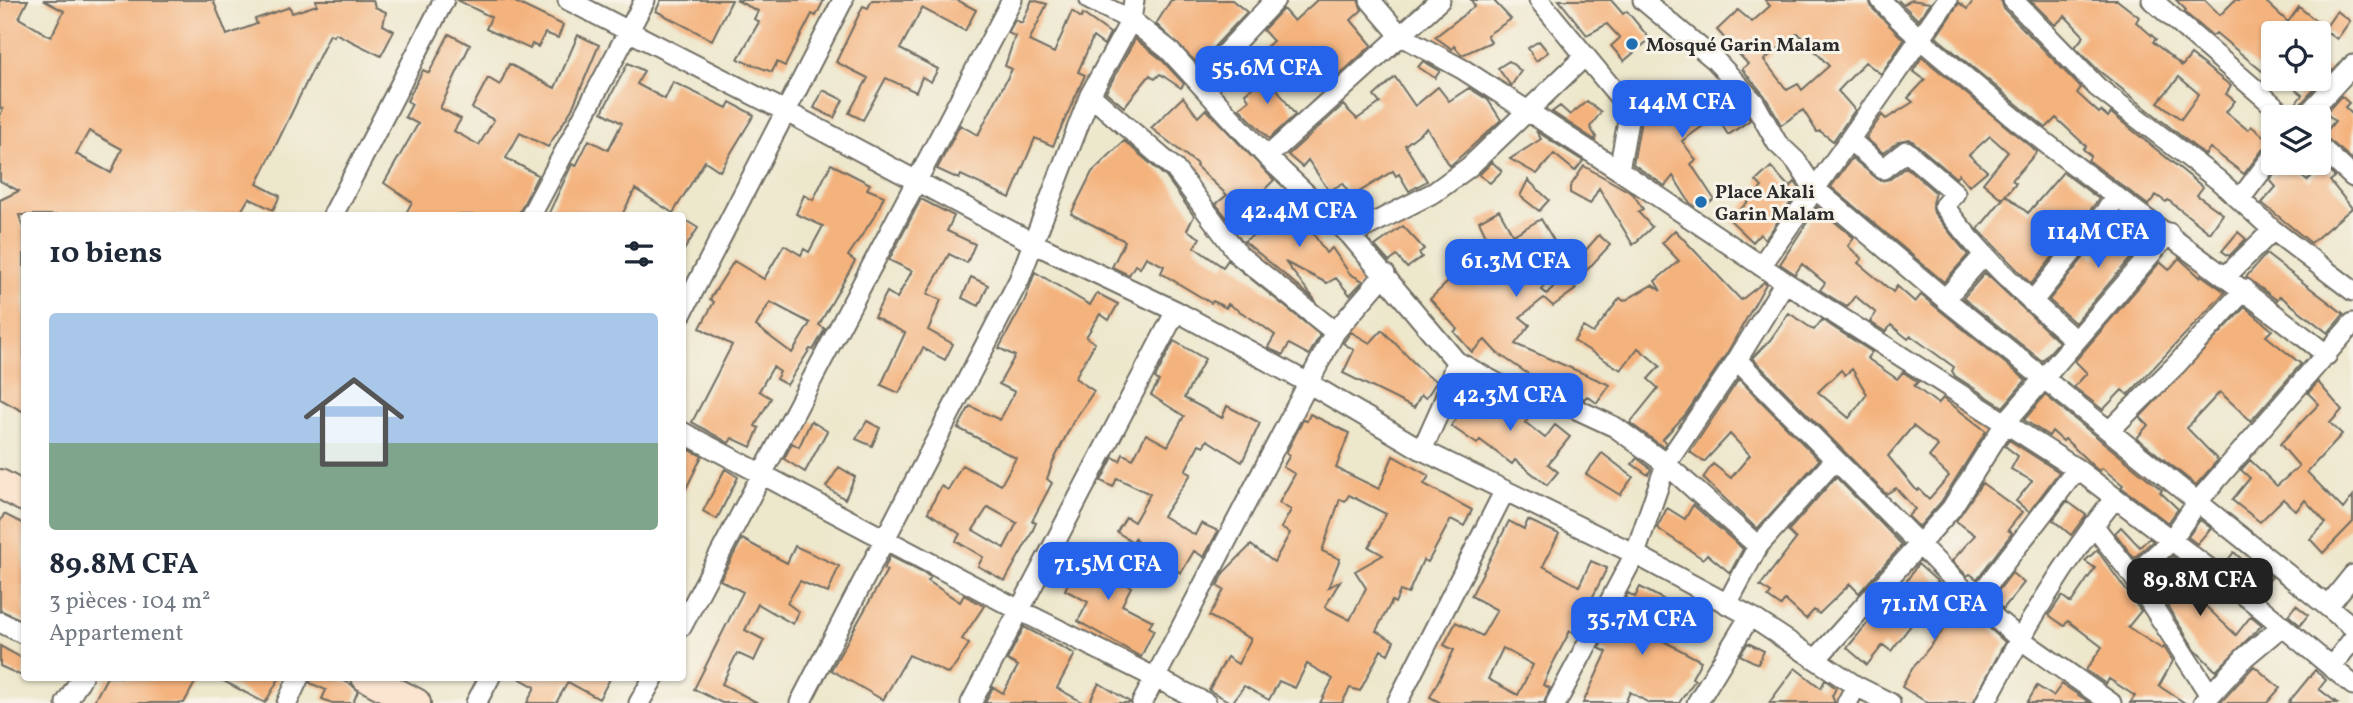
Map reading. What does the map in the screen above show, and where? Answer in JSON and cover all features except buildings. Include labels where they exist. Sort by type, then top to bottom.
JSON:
[{"type":"street","points":[[335,212],[444,0]]},
{"type":"street","points":[[568,0],[786,111],[1035,244],[1176,312],[1310,384],[1422,450],[1635,554],[1750,615],[1818,657],[1852,694],[1890,703]]},
{"type":"street","points":[[533,212],[645,0]]},
{"type":"street","points":[[686,305],[844,0]]},
{"type":"street","points":[[686,618],[1012,0]]},
{"type":"street","points":[[1090,0],[1131,20],[1169,50],[1267,157],[1350,235],[1456,361],[1500,384],[1561,402],[1615,427],[1666,464],[1758,546]]},
{"type":"street","points":[[800,703],[887,539],[1035,244],[1090,95],[1131,20],[1133,0]]},
{"type":"street","points":[[1199,81],[1275,0]]},
{"type":"street","points":[[1370,0],[1400,35],[1531,111],[1785,282],[2077,469],[2282,626],[2353,685]]},
{"type":"street","points":[[1267,157],[1440,0]]},
{"type":"street","points":[[1539,0],[1630,110],[1619,170]]},
{"type":"street","points":[[1881,0],[1918,38],[2026,128],[2245,289],[2327,355]]},
{"type":"street","points":[[1761,266],[1947,0]]},
{"type":"street","points":[[2013,0],[2097,87],[2240,199],[2273,230],[2353,291]]},
{"type":"street","points":[[2152,0],[2273,105]]},
{"type":"street","points":[[1652,2],[1715,60],[1754,102],[1777,143],[1796,161],[1814,188],[1945,299],[2199,500],[2353,627]]},
{"type":"street","points":[[1350,235],[1435,191],[1469,167],[1531,111],[1584,57]]},
{"type":"street","points":[[2316,105],[2353,65]]},
{"type":"street","points":[[1090,95],[1175,169],[1239,255],[1335,332]]},
{"type":"street","points":[[1850,140],[1883,169],[1906,151],[1955,193],[1944,206],[1984,255],[2076,341]]},
{"type":"street","points":[[2331,157],[2353,177]]},
{"type":"street","points":[[2240,199],[2261,172]]},
{"type":"street","points":[[2032,302],[2117,197]]},
{"type":"street","points":[[2226,276],[2273,230]]},
{"type":"street","points":[[1818,657],[1951,509],[2006,422],[2169,233]]},
{"type":"street","points":[[1945,299],[1984,255]]},
{"type":"street","points":[[1142,703],[1335,332],[1385,274]]},
{"type":"street","points":[[1556,703],[1635,554],[1666,464],[1737,360],[1785,282]]},
{"type":"street","points":[[2110,430],[2176,365],[2245,289]]},
{"type":"street","points":[[971,703],[1176,312]]},
{"type":"street","points":[[2133,576],[2170,542],[2199,500],[2353,323]]},
{"type":"street","points":[[1737,360],[1918,547],[1975,601],[2020,639],[2111,703]]},
{"type":"street","points":[[1422,450],[1444,401],[1456,361]]},
{"type":"street","points":[[686,434],[1019,610],[1206,703]]},
{"type":"street","points":[[1727,604],[1758,546],[1835,460]]},
{"type":"street","points":[[1975,601],[2077,469]]},
{"type":"street","points":[[0,484],[21,495]]},
{"type":"street","points":[[1397,703],[1504,492]]},
{"type":"street","points":[[1985,703],[2020,639],[2093,526],[2115,498]]},
{"type":"street","points":[[2093,526],[2133,576],[2206,699],[2245,657],[2282,626]]},
{"type":"street","points":[[2328,606],[2353,575]]},
{"type":"street","points":[[1697,703],[1750,615]]},
{"type":"street","points":[[0,622],[21,632]]},
{"type":"street","points":[[2331,667],[2353,639]]},
{"type":"street","points":[[66,703],[80,681]]},
{"type":"street","points":[[287,703],[297,681]]},
{"type":"street","points":[[374,681],[416,703]]},
{"type":"street","points":[[476,703],[488,681]]},
{"type":"street","points":[[639,703],[652,681]]},
{"type":"place","name":"Mosqué Garin Malam","points":[[1632,44]]},
{"type":"place","name":"Place Akali Garin Malam","points":[[1701,202]]}]
